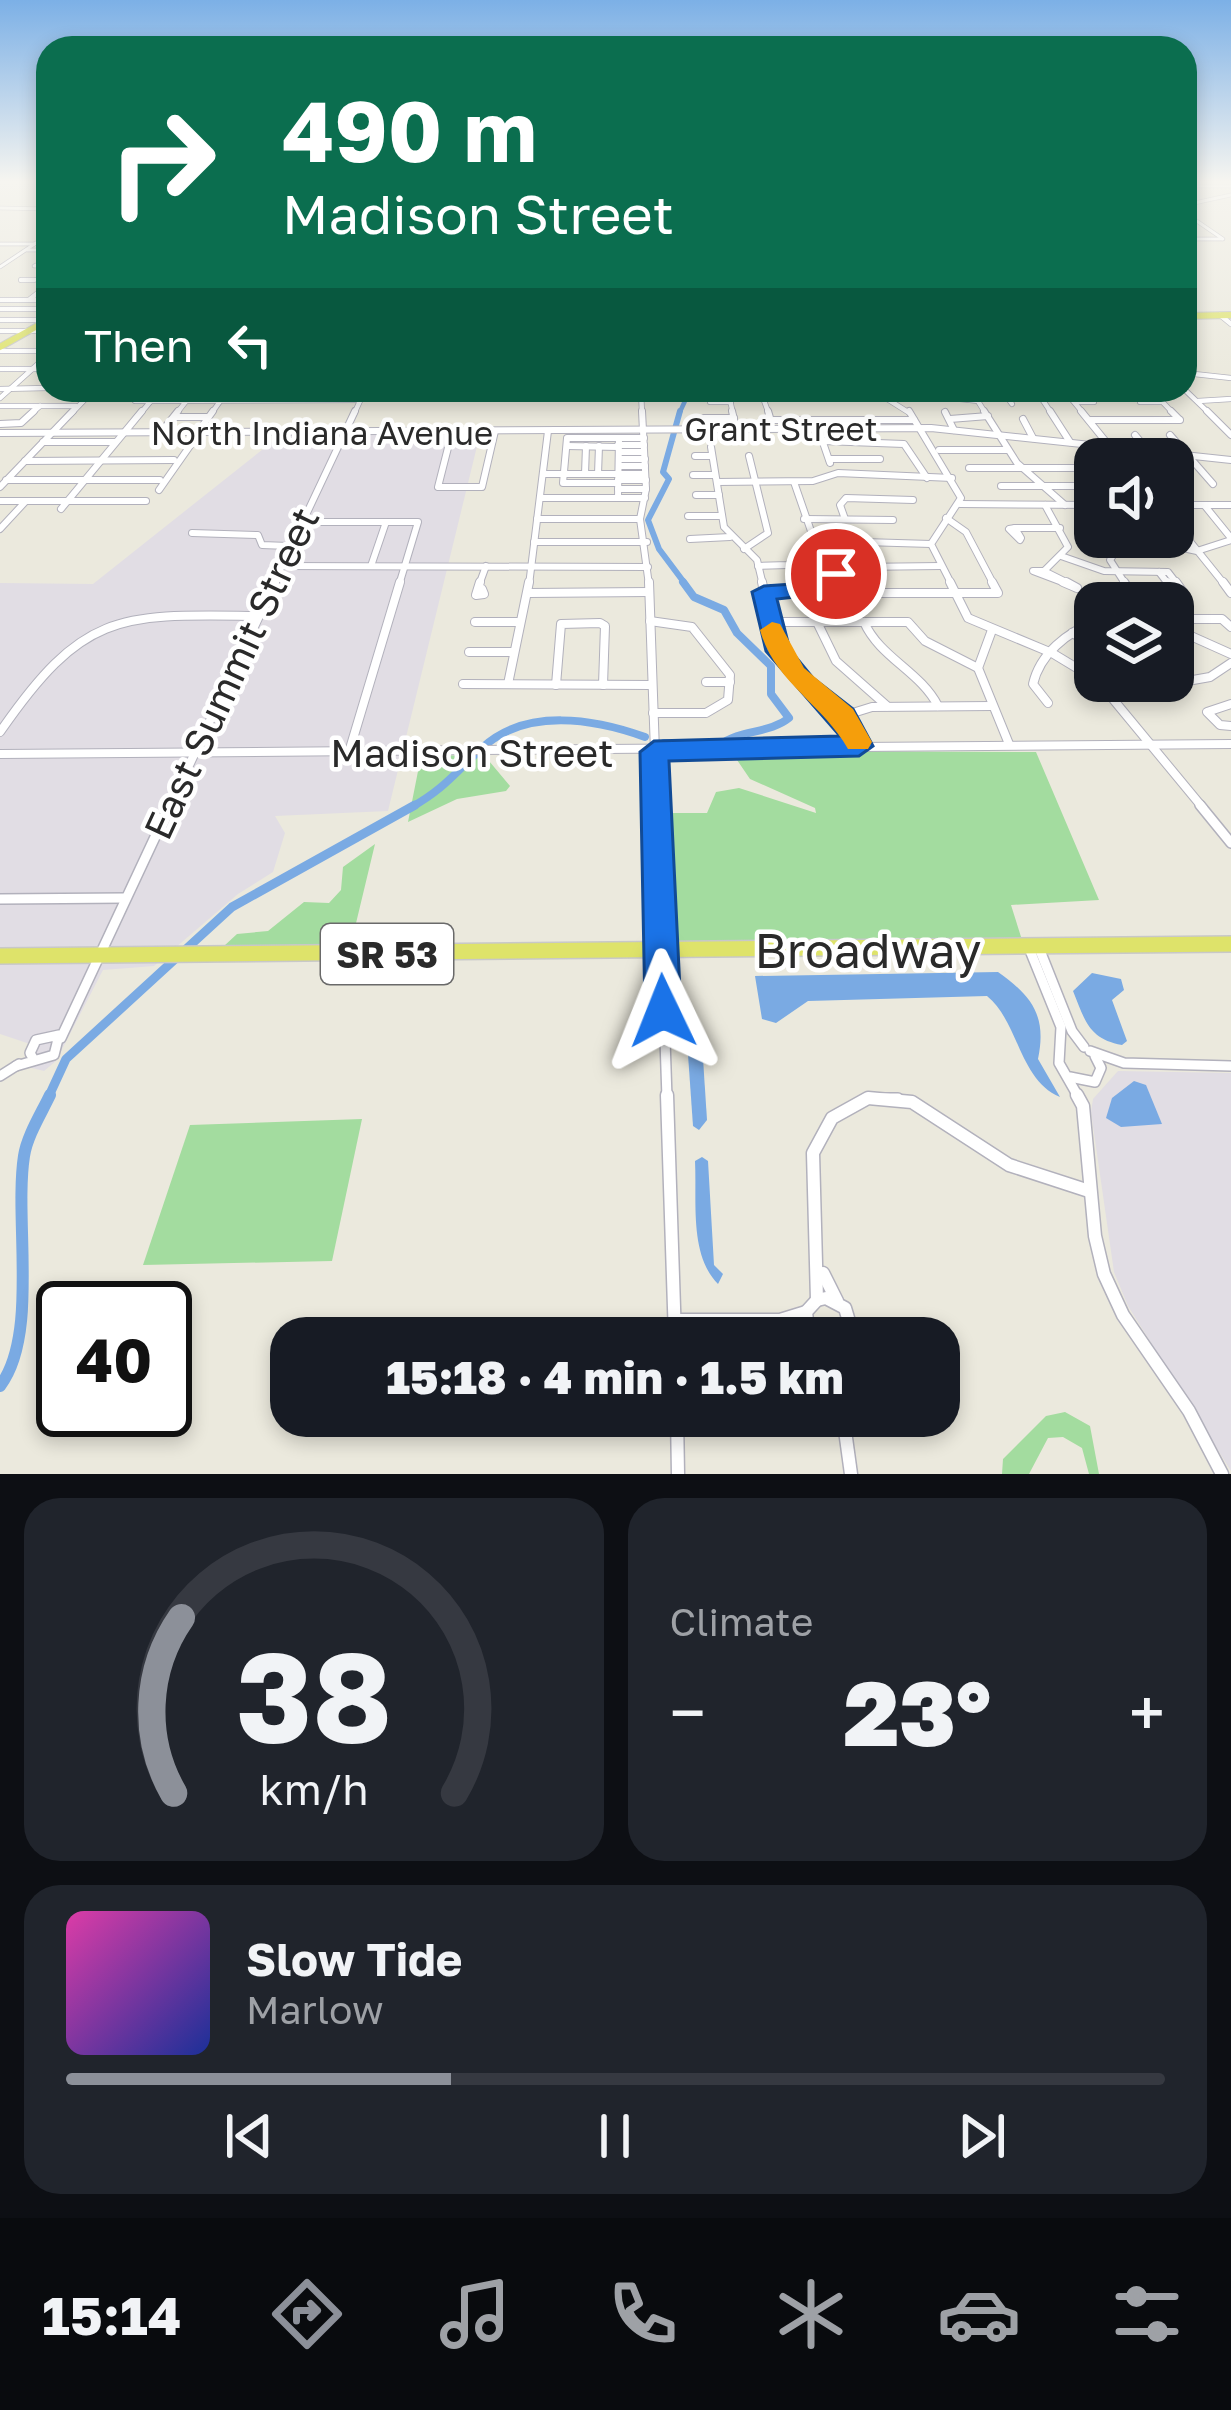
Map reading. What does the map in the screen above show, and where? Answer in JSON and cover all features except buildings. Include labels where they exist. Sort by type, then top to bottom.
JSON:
[{"type":"main road","points":[[1197,316],[1231,320]]},
{"type":"main road","points":[[0,349],[36,328]]},
{"type":"main road","name":"Broadway","points":[[0,956],[1231,944]]},
{"type":"street","points":[[0,267],[26,250],[36,250]]},
{"type":"street","points":[[0,256],[17,256]]},
{"type":"street","points":[[12,287],[25,279],[36,280]]},
{"type":"street","points":[[0,315],[36,291]]},
{"type":"street","points":[[0,300],[36,300]]},
{"type":"street","points":[[9,309],[36,309]]},
{"type":"street","points":[[0,315],[36,320]]},
{"type":"street","points":[[17,331],[36,316]]},
{"type":"street","points":[[0,331],[36,332]]},
{"type":"street","points":[[0,349],[36,352]]},
{"type":"street","points":[[36,365],[0,402],[79,406]]},
{"type":"street","points":[[0,369],[36,369]]},
{"type":"street","points":[[1197,374],[1231,378]]},
{"type":"street","points":[[0,389],[36,388]]},
{"type":"street","points":[[1198,402],[1231,399]]},
{"type":"street","points":[[1197,401],[1228,430]]},
{"type":"street","points":[[3,483],[82,402]]},
{"type":"street","points":[[61,509],[150,402]]},
{"type":"street","points":[[162,432],[184,402]]},
{"type":"street","points":[[159,490],[219,402]]},
{"type":"street","name":"East Summit Street","points":[[57,1035],[359,402]]},
{"type":"street","points":[[642,402],[645,460],[640,519],[648,566],[674,1317]]},
{"type":"street","points":[[710,402],[730,402],[736,428]]},
{"type":"street","points":[[765,402],[771,424],[916,424],[1074,442]]},
{"type":"street","points":[[800,402],[802,408]]},
{"type":"street","points":[[834,402],[837,408]]},
{"type":"street","points":[[869,402],[872,408]]},
{"type":"street","points":[[897,402],[939,450],[960,504]]},
{"type":"street","points":[[942,402],[954,430]]},
{"type":"street","points":[[980,402],[1021,468],[1049,486],[1065,505]]},
{"type":"street","points":[[1044,402],[1070,442]]},
{"type":"street","points":[[1075,402],[1094,402]]},
{"type":"street","points":[[1075,402],[1103,438]]},
{"type":"street","points":[[1089,420],[1180,420],[1163,402],[1140,402]]},
{"type":"street","points":[[1198,402],[1228,430]]},
{"type":"street","points":[[0,428],[21,423],[40,406]]},
{"type":"street","points":[[946,412],[988,416]]},
{"type":"street","points":[[173,417],[208,417]]},
{"type":"street","points":[[704,418],[734,418]]},
{"type":"street","points":[[1023,419],[1033,438]]},
{"type":"street","name":"Grant Street","points":[[645,460],[668,428],[916,424]]},
{"type":"street","name":"North Indiana Avenue","points":[[0,428],[52,433],[548,431],[645,460]]},
{"type":"street","points":[[818,428],[838,473]]},
{"type":"street","points":[[452,431],[438,487],[482,487],[495,431]]},
{"type":"street","points":[[508,684],[518,622],[529,593],[548,431]]},
{"type":"street","points":[[1170,435],[1173,438]]},
{"type":"street","points":[[823,441],[904,444],[927,478]]},
{"type":"street","points":[[43,442],[117,442]]},
{"type":"street","points":[[567,442],[618,466],[645,460]]},
{"type":"street","points":[[567,442],[598,446],[618,466]]},
{"type":"street","points":[[563,479],[567,442]]},
{"type":"street","points":[[585,474],[586,446]]},
{"type":"street","points":[[598,446],[598,474]]},
{"type":"street","points":[[939,450],[1008,450]]},
{"type":"street","points":[[694,456],[711,452],[722,516],[730,537],[758,566],[778,651],[795,674],[844,716],[859,746]]},
{"type":"street","points":[[744,549],[768,533],[749,456]]},
{"type":"street","points":[[1194,456],[1231,460]]},
{"type":"street","points":[[829,459],[880,459]]},
{"type":"street","points":[[25,461],[174,460]]},
{"type":"street","points":[[563,479],[645,460]]},
{"type":"street","points":[[542,474],[563,479],[645,460]]},
{"type":"street","points":[[540,498],[645,460]]},
{"type":"street","points":[[618,466],[645,460]]},
{"type":"street","points":[[1194,462],[1214,484]]},
{"type":"street","points":[[969,468],[1074,468]]},
{"type":"street","points":[[693,476],[755,482],[794,482],[838,473],[952,478]]},
{"type":"street","points":[[885,478],[893,498]]},
{"type":"street","points":[[3,483],[160,480]]},
{"type":"street","points":[[794,482],[812,534],[856,567]]},
{"type":"street","points":[[1001,486],[1074,486]]},
{"type":"street","points":[[696,495],[719,495]]},
{"type":"street","points":[[845,519],[840,505],[846,498],[913,500]]},
{"type":"street","points":[[0,501],[146,500]]},
{"type":"street","points":[[0,530],[26,501]]},
{"type":"street","points":[[1074,505],[960,504],[935,529],[931,544],[968,618],[1052,652],[1074,666]]},
{"type":"street","points":[[1044,572],[1078,588],[1033,572],[1044,572],[1068,543],[1046,505]]},
{"type":"street","points":[[1194,505],[1231,505]]},
{"type":"street","points":[[1194,549],[1225,547],[1230,534],[1204,505]]},
{"type":"street","points":[[688,516],[722,516]]},
{"type":"street","points":[[829,580],[860,593],[998,593],[966,532],[946,518]]},
{"type":"street","points":[[537,519],[640,519]]},
{"type":"street","points":[[804,519],[892,520]]},
{"type":"street","points":[[300,522],[418,523],[349,752]]},
{"type":"street","points":[[370,566],[386,522]]},
{"type":"street","points":[[1016,528],[1060,528]]},
{"type":"street","points":[[192,533],[258,535],[263,537],[262,545],[288,546]]},
{"type":"street","points":[[690,539],[730,537]]},
{"type":"street","points":[[535,542],[646,542]]},
{"type":"street","points":[[837,551],[852,543],[931,544]]},
{"type":"street","points":[[1194,549],[1231,593]]},
{"type":"street","points":[[1061,556],[1115,572],[1160,572]]},
{"type":"street","points":[[1112,558],[1122,582]]},
{"type":"street","points":[[758,566],[788,565],[794,559]]},
{"type":"street","points":[[279,566],[648,566]]},
{"type":"street","points":[[482,589],[486,566]]},
{"type":"street","points":[[764,592],[814,590],[856,567],[940,566]]},
{"type":"street","points":[[1217,578],[1230,579]]},
{"type":"street","points":[[529,593],[649,592]]},
{"type":"street","points":[[0,732],[31,689],[104,627],[121,620],[254,616]]},
{"type":"street","points":[[1194,619],[1222,619],[1231,627]]},
{"type":"street","points":[[650,621],[679,622],[698,631],[728,671],[730,682],[728,700],[714,711],[653,712]]},
{"type":"street","points":[[475,622],[518,622]]},
{"type":"street","points":[[770,622],[908,622],[954,660],[978,668]]},
{"type":"street","points":[[817,622],[836,661],[879,694],[887,707]]},
{"type":"street","points":[[864,622],[873,645],[928,686],[938,706]]},
{"type":"street","points":[[556,685],[561,624],[604,623],[603,685]]},
{"type":"street","points":[[992,630],[978,668],[1009,745]]},
{"type":"street","points":[[1048,703],[1041,700],[1032,676],[1072,633]]},
{"type":"street","points":[[1194,639],[1231,658],[1210,676],[1194,678]]},
{"type":"street","points":[[469,652],[513,652]]},
{"type":"street","points":[[706,682],[730,682]]},
{"type":"street","points":[[463,683],[652,685]]},
{"type":"street","points":[[1120,702],[1230,840]]},
{"type":"street","points":[[1231,704],[1210,708],[1210,718],[1231,726]]},
{"type":"street","points":[[844,716],[887,707],[992,706]]},
{"type":"street","name":"Madison Street","points":[[0,754],[1231,744]]},
{"type":"street","points":[[0,899],[125,898]]},
{"type":"street","points":[[1034,948],[1061,1028],[1059,1063],[1083,1106],[1099,1256],[1112,1292],[1222,1474]]},
{"type":"street","points":[[1034,948],[1098,1078],[1083,1106]]},
{"type":"street","points":[[0,1076],[32,1057],[53,1054],[57,1035],[36,1040],[32,1057]]},
{"type":"street","points":[[1062,1047],[1087,1049],[1124,1063],[1231,1066]]},
{"type":"street","points":[[1068,1075],[1082,1083],[1124,1063]]},
{"type":"street","points":[[790,1317],[806,1312],[817,1300],[820,1266],[812,1158],[826,1124],[860,1100],[898,1098],[930,1108],[1012,1167],[1089,1191]]},
{"type":"street","points":[[820,1266],[837,1301],[851,1317]]},
{"type":"street","points":[[817,1300],[837,1301]]},
{"type":"street","points":[[806,1312],[806,1317]]},
{"type":"street","points":[[677,1437],[678,1474]]},
{"type":"street","points":[[846,1437],[851,1474]]},
{"type":"shaded area","points":[[282,434],[480,434],[388,811],[275,816],[285,833],[273,872],[238,894],[154,966],[103,970],[56,1061],[44,1071],[28,1067],[30,1044],[0,1034],[0,583],[93,584]]},
{"type":"shaded area","points":[[1118,1071],[1231,1073],[1231,1471],[1128,1306],[1114,1272],[1091,1112],[1093,1099]]},
{"type":"green space","points":[[769,751],[1036,752],[1099,900],[1011,905],[1022,940],[680,942],[670,933],[662,813],[707,813],[716,792],[739,788],[816,813],[815,808],[750,779],[735,757]]},
{"type":"green space","points":[[484,755],[510,786],[506,791],[457,799],[408,822],[421,756]]},
{"type":"green space","points":[[375,844],[351,944],[224,946],[237,934],[268,931],[304,902],[329,903],[341,890],[343,867]]},
{"type":"green space","points":[[362,1119],[332,1261],[143,1265],[190,1125]]},
{"type":"green space","points":[[1065,1412],[1090,1426],[1099,1474],[1089,1474],[1082,1448],[1063,1437],[1048,1438],[1029,1474],[1002,1474],[1003,1459],[1046,1416]]},
{"type":"water","points":[[998,972],[1034,1008],[1040,1031],[1038,1059],[1060,1097],[1036,1078],[1006,1020],[987,996],[808,1001],[776,1023],[762,1019],[755,976]]},
{"type":"water","points":[[1092,973],[1121,979],[1124,990],[1112,1000],[1127,1041],[1122,1045],[1095,1033],[1081,1011],[1073,991]]},
{"type":"water","points":[[686,1026],[701,1028],[707,1120],[699,1130],[693,1126]]},
{"type":"water","points":[[1134,1081],[1146,1085],[1162,1124],[1121,1127],[1106,1118],[1112,1098]]},
{"type":"water","points":[[702,1157],[708,1161],[714,1265],[723,1274],[718,1284],[702,1258],[696,1226],[695,1161]]},
{"type":"waterway","points":[[679,413],[684,402]]},
{"type":"waterway","points":[[679,413],[663,472],[669,479],[648,520],[659,549],[686,585]]},
{"type":"waterway","points":[[683,582],[694,597],[724,610],[737,633],[771,666],[771,694],[789,718],[720,745]]},
{"type":"waterway","points":[[412,807],[482,748],[519,726],[561,720],[605,725],[645,737]]},
{"type":"waterway","points":[[664,743],[681,745]]},
{"type":"waterway","points":[[48,1098],[66,1059],[232,907],[412,807]]},
{"type":"waterway","points":[[0,1386],[19,1338],[24,1156],[50,1095]]},
{"type":"slow traffic","points":[[772,630],[778,651],[795,674],[844,716],[858,742]]},
{"type":"route","points":[[663,1011],[654,752],[859,746],[844,716],[804,684],[778,651],[764,592],[814,590],[836,574]]}]
